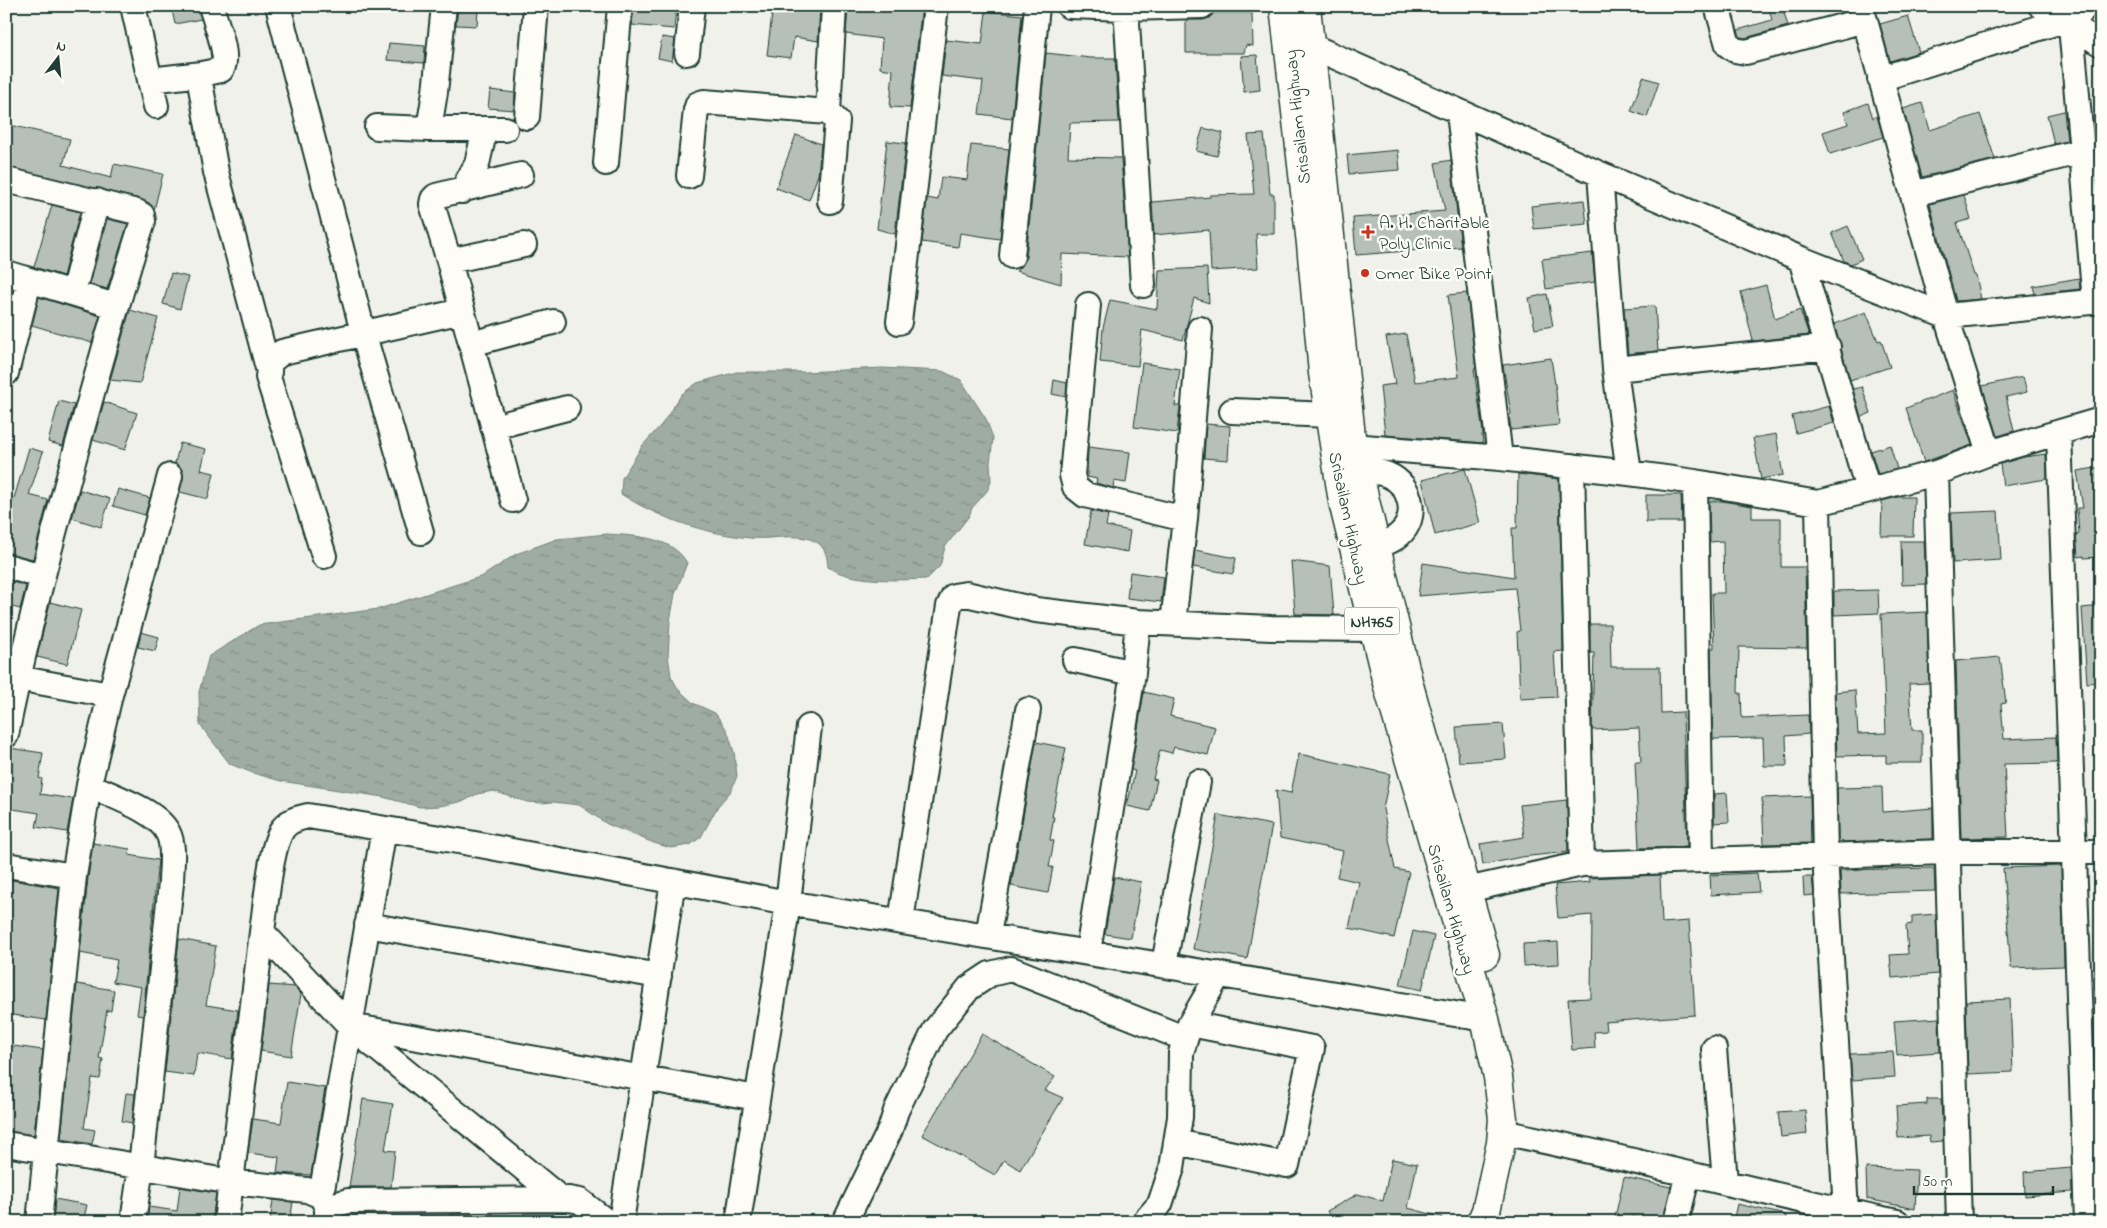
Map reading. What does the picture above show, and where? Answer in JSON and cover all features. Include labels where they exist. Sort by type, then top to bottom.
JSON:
[{"type":"highway","name":"Srisailam Highway","points":[[1284,6],[1311,244],[1323,373],[1330,414],[1348,454],[1375,547],[1457,891],[1498,1077],[1503,1118],[1509,1133],[1481,1222]]},
{"type":"highway","name":"Srisailam Highway","points":[[1306,6],[1348,454],[1343,502],[1387,683],[1506,1037],[1512,1065],[1506,1206],[1500,1222]]},
{"type":"street","points":[[133,6],[156,106]]},
{"type":"street","points":[[150,80],[221,70],[225,63],[225,54],[211,6]]},
{"type":"street","points":[[278,6],[363,332],[421,532]]},
{"type":"street","points":[[429,129],[436,92],[444,6]]},
{"type":"street","points":[[527,117],[536,6]]},
{"type":"street","points":[[606,163],[620,6]]},
{"type":"street","points":[[687,53],[692,6]]},
{"type":"street","points":[[828,112],[834,6]]},
{"type":"street","points":[[899,322],[936,6]]},
{"type":"street","points":[[1012,256],[1037,6]]},
{"type":"street","points":[[1069,6],[1202,6]]},
{"type":"street","points":[[1717,6],[1728,45],[1734,50],[1746,52],[1863,13],[1946,316],[1989,453]]},
{"type":"street","points":[[2041,6],[2101,44]]},
{"type":"street","points":[[1880,79],[2068,23],[2084,6]]},
{"type":"street","points":[[1126,7],[1143,285]]},
{"type":"street","points":[[1309,45],[1600,174],[1802,259],[1946,316],[2098,302],[2068,23]]},
{"type":"street","points":[[202,74],[200,82],[216,172],[269,372]]},
{"type":"street","points":[[689,176],[698,104],[704,102],[828,112],[837,121],[830,201]]},
{"type":"street","points":[[1459,113],[1500,458]]},
{"type":"street","points":[[377,127],[495,129],[462,191]]},
{"type":"street","points":[[1913,194],[2082,151]]},
{"type":"street","points":[[513,500],[449,260],[432,204],[436,196],[462,191],[520,174]]},
{"type":"street","points":[[1600,174],[1615,369],[1629,473]]},
{"type":"street","points":[[6,180],[137,212],[142,215],[143,221],[115,306],[42,576],[14,653],[17,678],[6,735]]},
{"type":"street","points":[[73,293],[97,201]]},
{"type":"street","points":[[449,260],[524,245]]},
{"type":"street","points":[[1802,259],[1868,490]]},
{"type":"street","points":[[6,273],[115,306]]},
{"type":"street","points":[[6,373],[30,280]]},
{"type":"street","points":[[1088,305],[1072,475],[1075,487],[1085,495],[1185,519]]},
{"type":"street","points":[[324,556],[268,377],[270,362],[282,352],[363,332],[462,311]]},
{"type":"street","points":[[471,344],[553,322]]},
{"type":"street","points":[[1173,623],[1185,519],[1200,329]]},
{"type":"street","points":[[1615,369],[1828,347]]},
{"type":"street","points":[[493,426],[567,408]]},
{"type":"street","points":[[1232,411],[1330,414]]},
{"type":"street","points":[[1348,454],[1500,458],[1694,482],[1818,503],[1936,473],[1989,453],[2101,420]]},
{"type":"street","points":[[2059,433],[2087,1222]]},
{"type":"street","points":[[1348,454],[1376,472],[1397,480],[1407,490],[1410,502],[1409,521],[1406,529],[1398,537],[1375,547]]},
{"type":"street","points":[[1572,466],[1582,864]]},
{"type":"street","points":[[1936,473],[1959,1222]]},
{"type":"street","points":[[39,1222],[74,876],[89,785],[110,695],[170,476]]},
{"type":"street","points":[[1694,482],[1701,860]]},
{"type":"street","points":[[1818,503],[1825,856],[1846,1211]]},
{"type":"street","points":[[6,566],[42,576]]},
{"type":"street","points":[[901,922],[949,606],[954,596],[966,594],[1036,610],[1138,622],[1271,628],[1374,629]]},
{"type":"street","points":[[1088,952],[1133,673],[1138,622]]},
{"type":"street","points":[[1075,660],[1133,673]]},
{"type":"street","points":[[17,678],[110,695]]},
{"type":"street","points":[[988,935],[1028,710]]},
{"type":"street","points":[[738,1222],[788,903],[809,727]]},
{"type":"street","points":[[1164,964],[1198,782]]},
{"type":"street","points":[[89,785],[156,818],[169,833],[171,850],[171,883],[141,1167],[133,1222]]},
{"type":"street","points":[[226,1222],[262,932],[274,855],[282,830],[296,818],[308,816],[788,903],[1164,964],[1485,1019]]},
{"type":"street","points":[[325,1208],[350,1026],[384,829]]},
{"type":"street","points":[[1457,891],[1582,864],[1947,852],[2101,852]]},
{"type":"street","points":[[6,865],[74,876]]},
{"type":"street","points":[[621,1222],[673,881]]},
{"type":"street","points":[[367,925],[659,976]]},
{"type":"street","points":[[262,932],[350,1026],[561,1199]]},
{"type":"street","points":[[845,1222],[890,1130],[896,1111],[934,1030],[969,988],[990,974],[1011,969],[1181,1037],[1188,1032],[1312,1048],[1287,1165],[1176,1142]]},
{"type":"street","points":[[1144,1222],[1160,1204],[1172,1168],[1180,1117],[1181,1053],[1188,1032],[1219,974]]},
{"type":"street","points":[[350,1026],[757,1098]]},
{"type":"street","points":[[1714,1049],[1722,1125],[1725,1181]]},
{"type":"street","points":[[1509,1133],[1898,1222]]},
{"type":"street","points":[[6,1144],[47,1149],[232,1182],[307,1190],[325,1208]]},
{"type":"street","points":[[1676,1222],[1688,1174]]},
{"type":"street","points":[[325,1208],[348,1202],[561,1199],[580,1201],[607,1222]]},
{"type":"water","points":[[882,368],[942,371],[961,380],[986,419],[993,438],[990,463],[991,482],[987,491],[972,508],[969,516],[945,547],[940,566],[927,579],[876,579],[850,576],[828,567],[827,557],[821,545],[813,540],[794,537],[748,538],[721,534],[661,515],[621,494],[622,478],[643,445],[662,424],[682,394],[697,383],[737,372],[805,372]]},
{"type":"water","points":[[607,534],[641,537],[662,542],[672,547],[687,563],[675,594],[670,621],[668,656],[671,676],[678,689],[693,703],[715,713],[727,730],[734,752],[737,776],[731,791],[718,806],[701,837],[690,845],[671,848],[654,843],[607,824],[579,805],[527,802],[493,791],[477,794],[464,801],[440,806],[420,807],[383,797],[281,781],[230,764],[200,725],[199,692],[209,656],[259,625],[379,609],[483,576],[516,554],[557,539]]},
{"type":"building","points":[[171,6],[198,6],[201,19],[175,24]]},
{"type":"building","points":[[634,6],[676,10],[674,29],[632,25]]},
{"type":"building","points":[[773,6],[820,6],[818,41],[794,37],[791,58],[767,55]]},
{"type":"building","points":[[848,6],[922,6],[910,108],[890,107],[893,70],[880,68],[882,39],[846,34]]},
{"type":"building","points":[[1768,6],[1782,6],[1788,26],[1745,38],[1740,37],[1738,30],[1772,20]]},
{"type":"building","points":[[458,7],[478,9],[477,26],[456,25]]},
{"type":"building","points":[[986,11],[1022,15],[1012,118],[979,114],[983,81],[942,76],[946,40],[982,44]]},
{"type":"building","points":[[1213,13],[1252,13],[1253,46],[1246,45],[1244,53],[1186,53],[1186,20],[1203,20],[1209,18]]},
{"type":"building","points":[[1908,16],[1919,52],[1890,61],[1880,24]]},
{"type":"building","points":[[662,37],[675,39],[672,61],[658,58]]},
{"type":"building","points":[[389,43],[425,46],[424,63],[387,60]]},
{"type":"building","points":[[1046,53],[1091,58],[1115,58],[1119,122],[1070,123],[1068,157],[1121,158],[1128,257],[1062,254],[1061,284],[1016,271],[1023,264],[1026,257]]},
{"type":"building","points":[[1257,55],[1260,90],[1244,92],[1241,56]]},
{"type":"building","points":[[1643,77],[1659,82],[1647,117],[1631,111]]},
{"type":"building","points":[[490,90],[515,93],[514,110],[488,108]]},
{"type":"building","points":[[1868,103],[1873,118],[1877,116],[1883,137],[1830,154],[1823,132],[1848,124],[1844,112]]},
{"type":"building","points":[[1922,103],[1930,130],[1980,114],[1995,159],[1922,177],[1903,109]]},
{"type":"building","points":[[2064,111],[2067,141],[2054,144],[2047,115]]},
{"type":"building","points":[[2101,117],[2101,136],[2094,137],[2093,118]]},
{"type":"building","points":[[6,124],[70,139],[63,165],[111,178],[114,164],[163,174],[154,210],[149,203],[140,199],[6,167]]},
{"type":"building","points":[[1203,128],[1223,133],[1217,156],[1196,151]]},
{"type":"building","points":[[1264,134],[1270,194],[1274,194],[1274,234],[1256,234],[1258,268],[1211,271],[1209,230],[1154,235],[1152,202],[1210,197],[1210,195],[1254,194],[1248,135]]},
{"type":"building","points":[[796,135],[821,144],[818,175],[809,200],[776,188]]},
{"type":"building","points":[[887,141],[906,143],[895,234],[877,229]]},
{"type":"building","points":[[971,145],[1009,149],[1000,239],[960,233],[958,247],[922,242],[927,198],[938,200],[941,177],[967,180]]},
{"type":"building","points":[[1398,150],[1400,170],[1349,174],[1347,155]]},
{"type":"building","points":[[1451,160],[1461,247],[1356,255],[1353,218],[1445,211],[1435,163]]},
{"type":"building","points":[[1964,195],[1971,219],[1957,223],[1974,275],[1976,275],[1981,299],[1956,301],[1930,204]]},
{"type":"building","points":[[1584,200],[1587,224],[1534,229],[1531,206]]},
{"type":"building","points":[[52,205],[80,212],[63,276],[34,267]]},
{"type":"building","points":[[107,219],[128,224],[107,289],[90,284]]},
{"type":"building","points":[[1848,226],[1862,259],[1851,264],[1844,261],[1832,233]]},
{"type":"building","points":[[1592,253],[1595,282],[1546,289],[1542,259]]},
{"type":"building","points":[[1207,268],[1209,303],[1194,298],[1183,340],[1142,330],[1138,366],[1100,362],[1103,328],[1110,300],[1157,309],[1159,270]]},
{"type":"building","points":[[171,273],[188,277],[180,309],[163,304]]},
{"type":"building","points":[[2079,278],[2080,289],[2035,294],[2033,286]]},
{"type":"building","points":[[1766,285],[1775,319],[1800,310],[1809,335],[1753,341],[1741,292]]},
{"type":"building","points":[[6,287],[13,289],[6,315]]},
{"type":"building","points":[[1467,293],[1483,443],[1385,435],[1380,386],[1395,384],[1386,337],[1406,334],[1415,382],[1459,377],[1448,295]]},
{"type":"building","points":[[1547,294],[1553,326],[1535,329],[1529,298]]},
{"type":"building","points":[[39,297],[100,316],[92,343],[32,325]]},
{"type":"building","points":[[1655,306],[1658,351],[1628,354],[1624,308]]},
{"type":"building","points":[[130,310],[158,318],[140,383],[110,380]]},
{"type":"building","points":[[1866,312],[1878,341],[1881,340],[1890,367],[1850,380],[1834,324]]},
{"type":"building","points":[[1551,358],[1559,425],[1511,430],[1509,415],[1511,414],[1503,365]]},
{"type":"building","points":[[1142,363],[1180,369],[1175,406],[1180,406],[1177,433],[1134,427]]},
{"type":"building","points":[[2023,377],[2027,392],[2006,397],[2014,431],[1998,436],[1982,386]]},
{"type":"building","points":[[1054,380],[1067,383],[1066,397],[1052,394]]},
{"type":"building","points":[[1862,387],[1871,413],[1861,417],[1853,389]]},
{"type":"building","points":[[1953,390],[1972,445],[1924,462],[1906,408]]},
{"type":"building","points":[[59,401],[74,405],[63,446],[48,442]]},
{"type":"building","points":[[104,402],[137,413],[125,450],[93,440]]},
{"type":"building","points":[[1829,406],[1834,423],[1796,433],[1792,416]]},
{"type":"building","points":[[1206,424],[1230,426],[1228,460],[1204,458]]},
{"type":"building","points":[[1776,434],[1783,475],[1761,479],[1753,438]]},
{"type":"building","points":[[180,443],[206,449],[201,470],[214,473],[208,499],[180,492],[183,473],[175,463]]},
{"type":"building","points":[[1890,445],[1897,469],[1878,474],[1871,451]]},
{"type":"building","points":[[1088,447],[1130,452],[1126,483],[1114,481],[1113,488],[1096,483],[1097,479],[1087,477]]},
{"type":"building","points":[[29,448],[43,452],[29,495],[48,500],[33,559],[6,553],[6,525]]},
{"type":"building","points":[[2046,454],[2047,479],[2003,486],[2000,464],[2024,457]]},
{"type":"building","points":[[2101,467],[2101,557],[2078,557],[2076,535],[2079,534],[2077,508],[2083,508],[2077,471]]},
{"type":"building","points":[[1465,469],[1480,523],[1435,535],[1422,480]]},
{"type":"building","points":[[1518,474],[1559,479],[1563,651],[1554,652],[1557,697],[1520,699],[1517,632],[1520,631],[1515,588],[1418,596],[1423,563],[1514,577],[1512,528],[1517,528]]},
{"type":"building","points":[[118,489],[150,498],[145,515],[113,506]]},
{"type":"building","points":[[80,490],[110,499],[101,527],[72,518]]},
{"type":"building","points":[[1646,495],[1681,495],[1682,522],[1646,522]]},
{"type":"building","points":[[1898,497],[1914,497],[1913,536],[1881,536],[1882,501]]},
{"type":"building","points":[[1709,501],[1722,501],[1752,506],[1752,518],[1781,518],[1781,567],[1805,567],[1807,648],[1739,647],[1738,693],[1741,693],[1742,718],[1808,715],[1809,734],[1786,736],[1787,766],[1764,766],[1763,738],[1713,739],[1711,648],[1714,648],[1712,593],[1724,593],[1723,541],[1710,542]]},
{"type":"building","points":[[1091,511],[1108,515],[1106,526],[1130,531],[1127,552],[1085,544]]},
{"type":"building","points":[[1998,511],[2001,560],[1953,563],[1951,513]]},
{"type":"building","points":[[1901,541],[1924,541],[1926,584],[1902,585]]},
{"type":"building","points":[[1195,550],[1236,558],[1233,574],[1193,567]]},
{"type":"building","points":[[1291,561],[1330,566],[1334,615],[1295,614]]},
{"type":"building","points":[[1130,572],[1164,577],[1161,602],[1127,598]]},
{"type":"building","points":[[6,580],[26,586],[20,609],[6,605]]},
{"type":"building","points":[[1878,590],[1879,613],[1834,615],[1834,591]]},
{"type":"building","points":[[50,602],[81,610],[67,664],[37,657]]},
{"type":"building","points":[[2101,606],[2101,682],[2087,683],[2082,608]]},
{"type":"building","points":[[1927,612],[1929,683],[1909,684],[1912,730],[1922,730],[1922,763],[1886,763],[1886,755],[1837,756],[1835,692],[1855,690],[1858,734],[1886,733],[1881,614]]},
{"type":"building","points":[[1590,624],[1610,624],[1611,667],[1660,667],[1661,713],[1683,712],[1687,847],[1639,848],[1635,762],[1641,762],[1639,728],[1592,730],[1594,653],[1590,653]]},
{"type":"building","points":[[141,632],[159,637],[155,651],[138,647]]},
{"type":"building","points":[[2000,657],[2006,703],[2001,704],[2004,739],[2056,737],[2057,763],[2004,764],[2008,837],[1961,838],[1956,661]]},
{"type":"building","points":[[1144,692],[1174,699],[1170,716],[1215,727],[1208,755],[1174,747],[1172,753],[1160,750],[1153,779],[1157,780],[1150,811],[1127,806],[1135,771],[1131,770]]},
{"type":"building","points":[[1503,724],[1506,759],[1459,762],[1456,727]]},
{"type":"building","points":[[1036,742],[1066,748],[1052,817],[1054,817],[1050,840],[1054,841],[1049,867],[1053,867],[1048,893],[1011,886]]},
{"type":"building","points":[[9,748],[43,753],[39,778],[42,779],[40,794],[73,799],[67,832],[36,827],[39,813],[6,808],[6,769]]},
{"type":"building","points":[[1299,754],[1390,774],[1383,809],[1395,869],[1409,872],[1394,938],[1349,928],[1359,882],[1337,877],[1343,851],[1280,838],[1276,790],[1291,793]]},
{"type":"building","points":[[1882,787],[1883,812],[1933,808],[1933,839],[1838,842],[1837,788]]},
{"type":"building","points":[[1727,793],[1729,822],[1714,823],[1714,794]]},
{"type":"building","points":[[1810,796],[1811,843],[1764,844],[1762,798]]},
{"type":"building","points":[[1567,800],[1568,852],[1521,857],[1483,865],[1480,844],[1524,837],[1520,805]]},
{"type":"building","points":[[1218,815],[1272,825],[1247,959],[1193,949]]},
{"type":"building","points":[[93,843],[130,849],[129,855],[158,860],[143,1016],[137,1015],[141,987],[113,982],[117,960],[80,953]]},
{"type":"building","points":[[2061,866],[2064,966],[2011,968],[2003,868]]},
{"type":"building","points":[[1934,868],[1935,891],[1841,894],[1840,870]]},
{"type":"building","points":[[1757,873],[1759,892],[1711,895],[1710,875]]},
{"type":"building","points":[[1660,875],[1662,923],[1689,921],[1695,1015],[1605,1022],[1606,1031],[1594,1032],[1595,1048],[1572,1050],[1568,999],[1591,998],[1592,915],[1558,918],[1555,885],[1590,882],[1589,878]]},
{"type":"building","points":[[1114,877],[1141,882],[1131,938],[1105,934]]},
{"type":"building","points":[[1803,877],[1812,877],[1814,895],[1804,896]]},
{"type":"building","points":[[6,879],[59,888],[46,1020],[6,1014]]},
{"type":"building","points":[[1936,914],[1938,974],[1892,978],[1890,955],[1908,954],[1906,925],[1912,924],[1912,916]]},
{"type":"building","points":[[1413,931],[1434,936],[1422,990],[1400,985]]},
{"type":"building","points":[[179,939],[216,946],[206,1005],[238,1010],[232,1059],[197,1053],[194,1076],[165,1072]]},
{"type":"building","points":[[1558,942],[1559,964],[1524,966],[1523,944]]},
{"type":"building","points":[[77,984],[114,990],[111,1011],[107,1010],[99,1058],[103,1059],[100,1079],[92,1078],[84,1128],[95,1130],[92,1144],[61,1139]]},
{"type":"building","points":[[269,985],[295,987],[301,994],[291,1056],[261,1051]]},
{"type":"building","points":[[2010,999],[2013,1072],[1968,1074],[1966,1001]]},
{"type":"building","points":[[1939,1018],[1940,1052],[1897,1055],[1894,1021]]},
{"type":"building","points":[[982,1034],[1055,1077],[1045,1090],[1063,1098],[1020,1170],[1004,1160],[995,1175],[922,1135]]},
{"type":"building","points":[[6,1045],[43,1050],[34,1135],[6,1131]]},
{"type":"building","points":[[1893,1052],[1895,1077],[1852,1080],[1850,1054]]},
{"type":"building","points":[[287,1082],[325,1088],[311,1175],[277,1173],[279,1157],[248,1153],[253,1119],[281,1123]]},
{"type":"building","points":[[126,1093],[135,1094],[132,1123],[122,1121]]},
{"type":"building","points":[[363,1099],[393,1104],[385,1150],[395,1151],[391,1187],[349,1187]]},
{"type":"building","points":[[1927,1099],[1941,1099],[1943,1141],[1930,1142],[1929,1136],[1898,1138],[1896,1106],[1927,1104]]},
{"type":"building","points":[[1805,1110],[1807,1134],[1781,1137],[1778,1112]]},
{"type":"building","points":[[1392,1159],[1417,1164],[1408,1208],[1442,1217],[1441,1222],[1333,1222],[1327,1211],[1358,1194],[1383,1201]]},
{"type":"building","points":[[1866,1168],[1917,1170],[1915,1209],[1867,1199]]},
{"type":"building","points":[[2071,1168],[2072,1192],[2025,1196],[2024,1172]]},
{"type":"building","points":[[1624,1177],[1671,1187],[1663,1222],[1631,1216],[1630,1222],[1614,1222]]},
{"type":"building","points":[[180,1187],[216,1193],[212,1222],[147,1222],[149,1207],[177,1211]]},
{"type":"building","points":[[55,1199],[87,1205],[83,1222],[53,1222]]},
{"type":"building","points":[[273,1200],[293,1202],[290,1222],[270,1222]]},
{"type":"building","points":[[1737,1204],[1786,1215],[1786,1222],[1733,1222]]},
{"type":"building","points":[[493,1213],[493,1222],[450,1222],[450,1214]]},
{"type":"building","points":[[524,1213],[554,1213],[554,1222],[524,1222]]},
{"type":"place","name":"A. H. Charitable Poly Clinic","points":[[1368,232]]},
{"type":"place","name":"Omer Bike Point","points":[[1365,273]]}]
